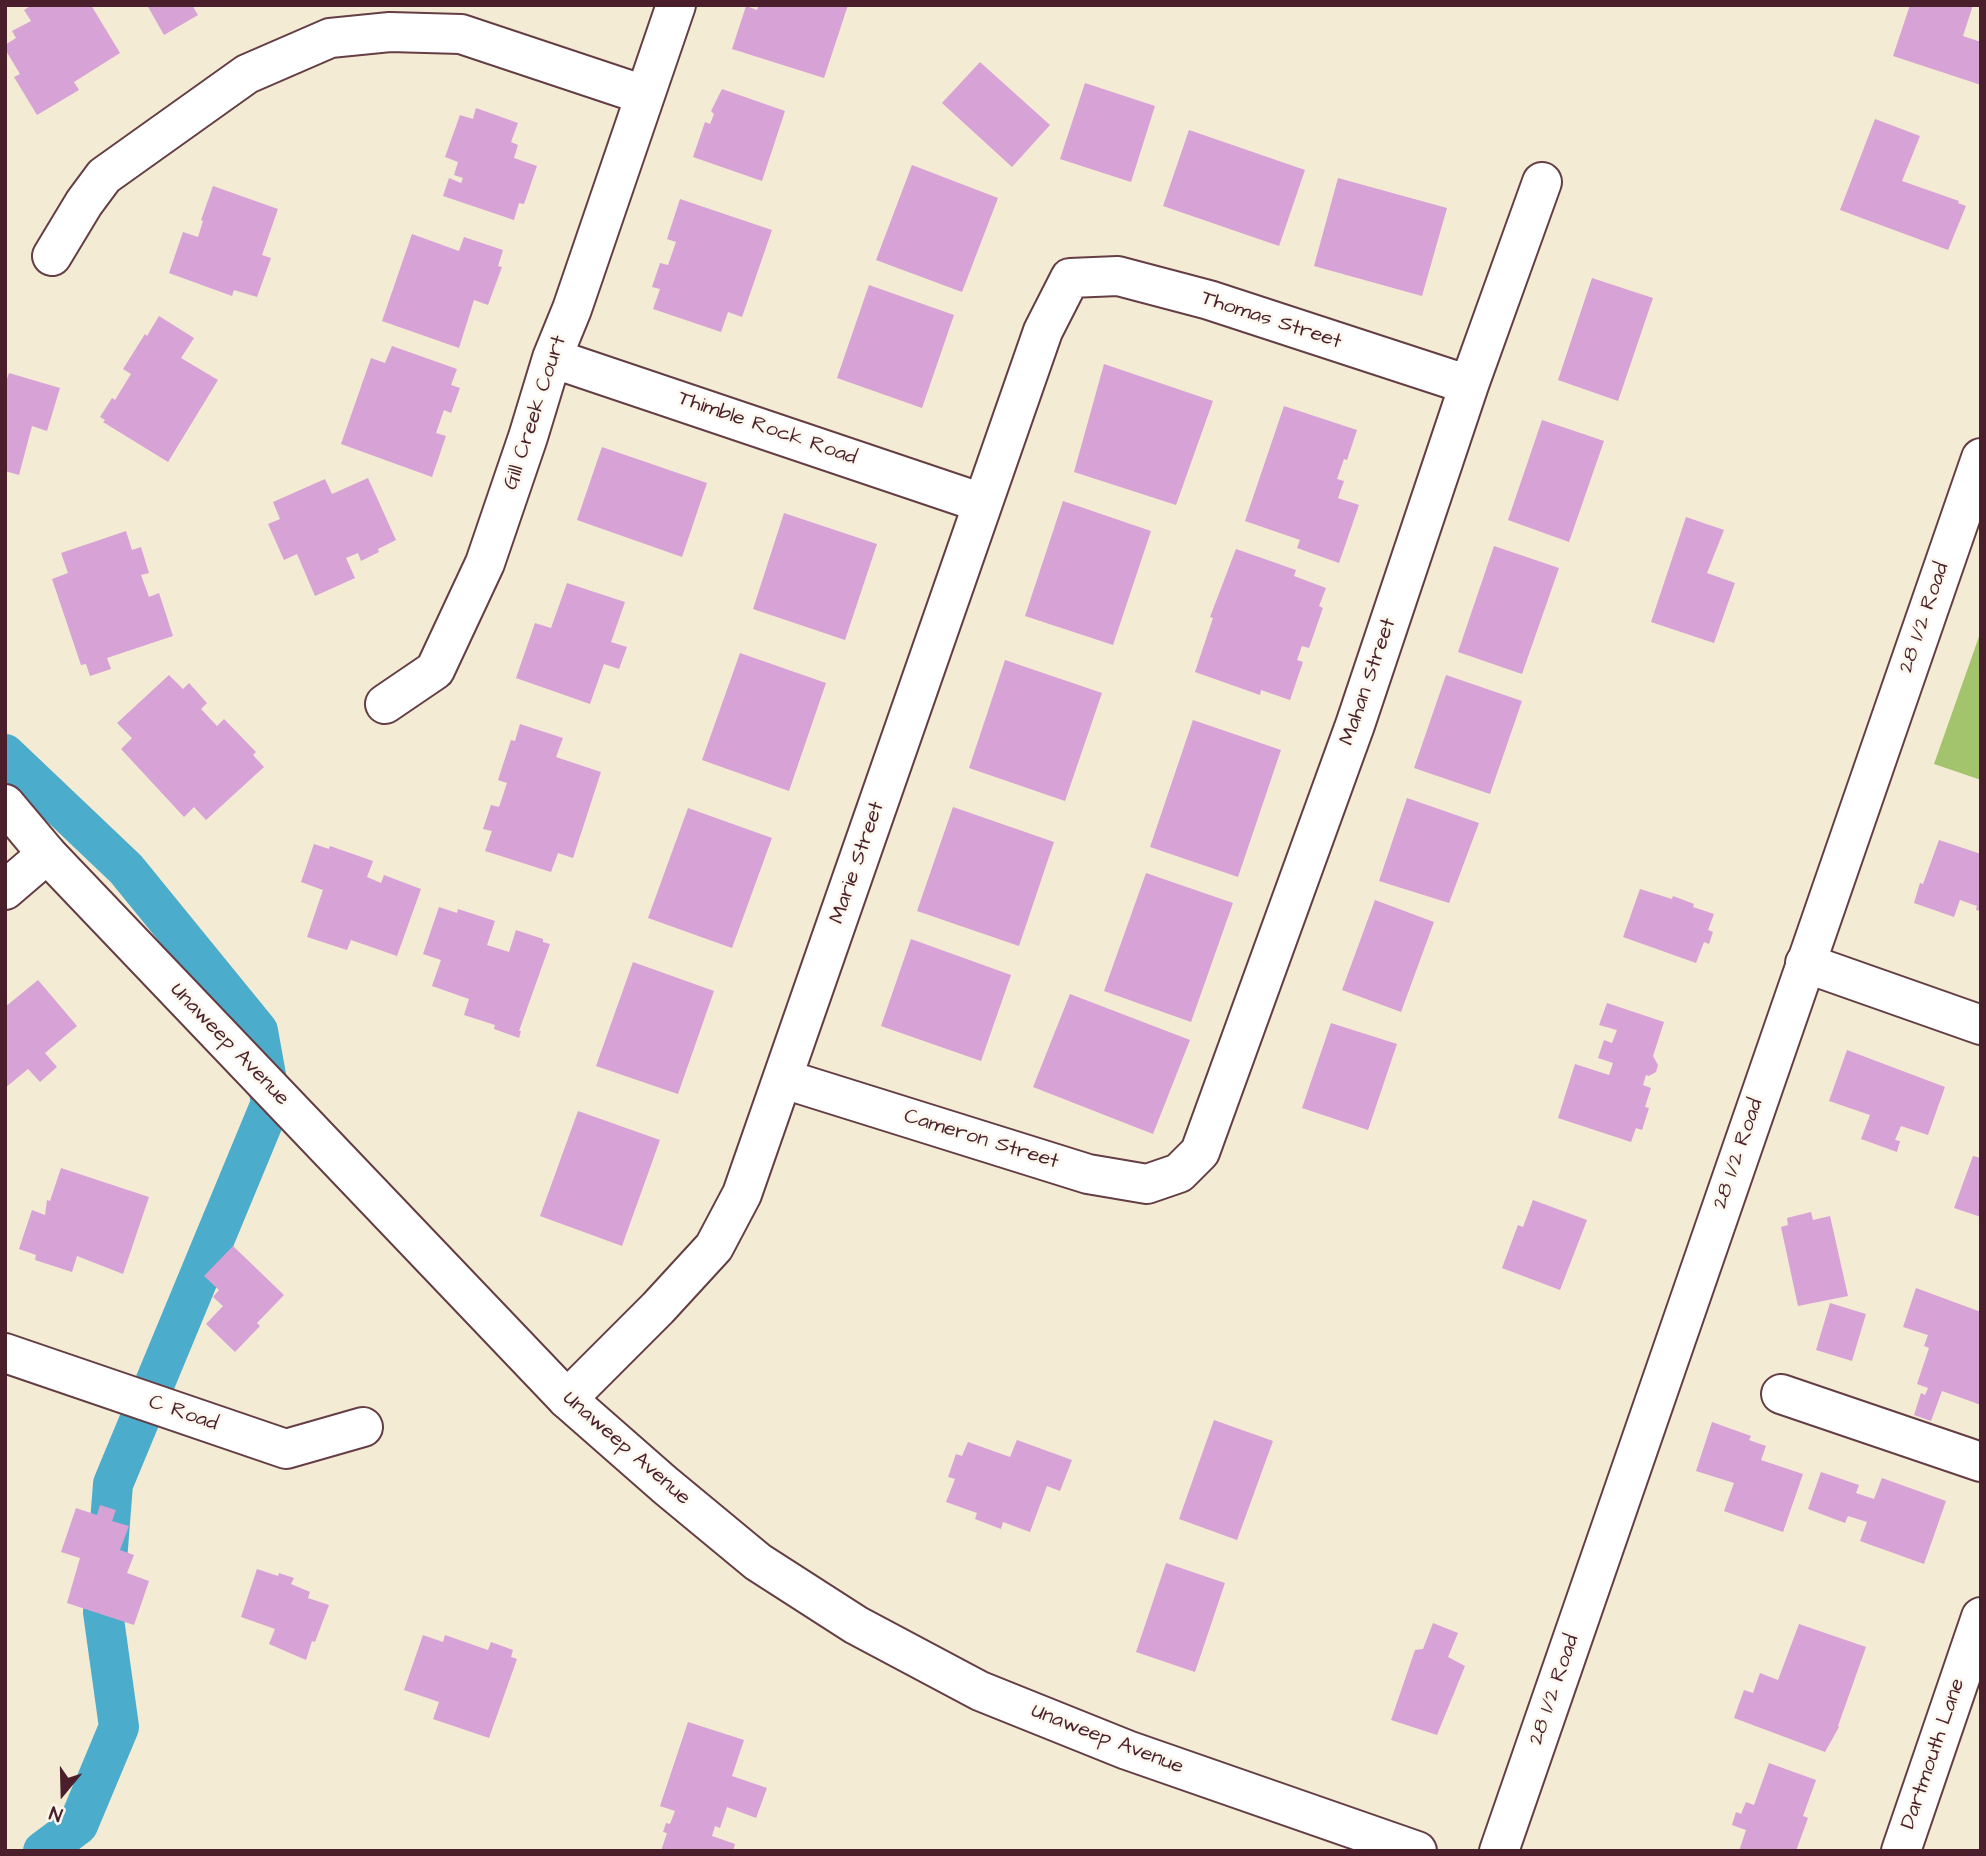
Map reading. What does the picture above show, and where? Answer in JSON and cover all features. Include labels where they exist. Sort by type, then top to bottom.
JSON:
[{"type":"street","name":"Gill Creek Court","points":[[385,704],[435,670],[485,563],[552,358],[572,309],[676,5]]},
{"type":"street","points":[[52,256],[104,176],[247,74],[330,38],[390,32],[461,34],[645,95]]},
{"type":"street","name":"Mahan Street","points":[[1179,1173],[1200,1152],[1355,725],[1469,385],[1542,181]]},
{"type":"street","name":"Thomas Street","points":[[1070,278],[1118,276],[1131,279],[1209,300],[1469,385]]},
{"type":"street","name":"Marie Street","points":[[567,1399],[658,1308],[713,1247],[742,1194],[1042,331],[1070,278]]},
{"type":"street","name":"Thimble Rock Road","points":[[552,358],[982,503]]},
{"type":"street","name":"28 1/2 Road","points":[[1499,1851],[1981,458]]},
{"type":"street","name":"Unaweep Avenue","points":[[5,804],[47,854],[567,1399],[758,1562],[856,1625],[969,1685],[1127,1750],[1417,1851]]},
{"type":"street","points":[[5,890],[47,854]]},
{"type":"street","points":[[1805,963],[1981,1025]]},
{"type":"street","name":"Cameron Street","points":[[784,1079],[1088,1174],[1147,1184],[1179,1173]]},
{"type":"street","name":"C Road","points":[[5,1353],[286,1449],[363,1427]]},
{"type":"street","points":[[1781,1394],[1981,1462]]},
{"type":"street","name":"Dartmouth Lane","points":[[1900,1851],[1981,1617]]},
{"type":"green space","points":[[1981,631],[1981,780],[1934,764]]},
{"type":"building","points":[[32,5],[91,5],[120,53],[74,82],[79,90],[37,115],[14,77],[20,74],[5,49],[5,45],[16,38],[12,31],[31,21],[24,10]]},
{"type":"building","points":[[147,5],[192,5],[198,15],[164,35]]},
{"type":"building","points":[[759,5],[848,5],[824,78],[732,49],[746,6],[757,10]]},
{"type":"building","points":[[1910,5],[1973,5],[1963,36],[1981,42],[1981,85],[1893,56]]},
{"type":"building","points":[[980,62],[1050,125],[1012,167],[942,103]]},
{"type":"building","points":[[1085,83],[1155,106],[1131,182],[1060,159]]},
{"type":"building","points":[[722,89],[785,111],[762,181],[693,157],[705,122],[710,124],[714,114],[711,111]]},
{"type":"building","points":[[476,108],[518,123],[511,142],[518,145],[514,158],[537,166],[524,204],[519,203],[514,220],[443,196],[449,178],[461,183],[463,178],[454,175],[458,162],[445,157],[460,115],[473,119]]},
{"type":"building","points":[[1875,119],[1920,136],[1902,181],[1959,201],[1958,203],[1966,206],[1948,250],[1840,210]]},
{"type":"building","points":[[1189,130],[1305,170],[1279,246],[1163,206]]},
{"type":"building","points":[[912,165],[998,198],[962,292],[876,260]]},
{"type":"building","points":[[1338,178],[1447,208],[1422,296],[1314,266]]},
{"type":"building","points":[[213,186],[278,209],[262,255],[271,258],[257,297],[234,290],[232,296],[169,273],[183,232],[198,237]]},
{"type":"building","points":[[680,199],[772,230],[742,317],[728,312],[721,332],[653,309],[660,289],[652,287],[660,263],[668,265],[676,242],[667,239]]},
{"type":"building","points":[[412,234],[459,251],[464,237],[503,250],[498,266],[502,267],[488,305],[474,300],[459,348],[382,321]]},
{"type":"building","points":[[1592,278],[1653,298],[1618,401],[1558,380]]},
{"type":"building","points":[[869,285],[954,315],[922,408],[837,378]]},
{"type":"building","points":[[159,316],[194,338],[181,358],[218,380],[168,462],[103,422],[105,420],[100,417],[112,398],[115,400],[131,374],[123,369]]},
{"type":"building","points":[[392,346],[457,369],[451,385],[460,388],[451,413],[444,410],[436,433],[446,436],[432,477],[341,444],[371,358],[385,363]]},
{"type":"building","points":[[1104,364],[1213,401],[1176,505],[1074,472]]},
{"type":"building","points":[[9,373],[60,388],[47,431],[32,426],[19,475],[5,471],[5,385]]},
{"type":"building","points":[[1284,406],[1357,430],[1337,479],[1344,481],[1338,498],[1359,505],[1339,563],[1297,548],[1300,540],[1245,521]]},
{"type":"building","points":[[1542,420],[1604,441],[1569,542],[1508,520]]},
{"type":"building","points":[[602,447],[707,483],[682,557],[577,520]]},
{"type":"building","points":[[368,478],[396,540],[361,561],[358,553],[346,558],[355,578],[315,596],[297,554],[284,560],[268,524],[280,519],[273,502],[325,479],[332,494]]},
{"type":"building","points":[[1063,501],[1151,531],[1113,645],[1025,616]]},
{"type":"building","points":[[784,513],[877,544],[845,640],[753,609]]},
{"type":"building","points":[[1686,517],[1724,530],[1707,573],[1735,583],[1714,643],[1651,622]]},
{"type":"building","points":[[126,531],[132,550],[141,547],[149,573],[141,575],[149,597],[159,593],[173,636],[107,658],[111,669],[90,676],[86,664],[81,665],[52,579],[68,573],[61,553]]},
{"type":"building","points":[[1494,546],[1559,568],[1522,674],[1458,652]]},
{"type":"building","points":[[1236,549],[1296,570],[1294,576],[1326,588],[1319,606],[1323,608],[1309,648],[1302,646],[1297,660],[1303,662],[1290,700],[1261,690],[1260,695],[1195,672],[1213,618],[1210,617]]},
{"type":"building","points":[[567,583],[625,602],[611,642],[627,647],[619,669],[604,664],[590,704],[516,678],[535,623],[551,628]]},
{"type":"building","points":[[740,653],[826,683],[789,791],[702,760]]},
{"type":"building","points":[[1005,660],[1102,693],[1065,801],[969,768]]},
{"type":"building","points":[[169,675],[183,689],[189,683],[207,703],[201,709],[217,726],[224,719],[256,752],[253,755],[264,767],[206,820],[194,807],[184,817],[121,749],[132,738],[117,723]]},
{"type":"building","points":[[1446,675],[1522,701],[1490,794],[1414,768]]},
{"type":"building","points":[[1193,720],[1281,750],[1238,877],[1150,847]]},
{"type":"building","points":[[520,724],[563,738],[556,757],[601,772],[573,858],[558,853],[551,872],[485,851],[492,831],[483,829],[491,805],[499,807],[507,783],[498,780],[511,740],[515,741]]},
{"type":"building","points":[[1407,798],[1479,823],[1449,903],[1379,881]]},
{"type":"building","points":[[953,807],[1054,842],[1019,946],[917,911]]},
{"type":"building","points":[[688,808],[772,838],[732,948],[648,918]]},
{"type":"building","points":[[1939,840],[1981,854],[1981,911],[1976,910],[1977,906],[1960,900],[1954,917],[1914,903]]},
{"type":"building","points":[[314,844],[329,849],[330,846],[373,861],[367,877],[381,883],[384,875],[421,889],[397,956],[351,940],[347,950],[307,937],[323,890],[301,882]]},
{"type":"building","points":[[1146,873],[1233,903],[1191,1022],[1104,991]]},
{"type":"building","points":[[1640,889],[1672,899],[1673,896],[1714,914],[1708,930],[1713,932],[1709,944],[1704,942],[1696,963],[1623,937]]},
{"type":"building","points":[[1375,900],[1434,922],[1401,1012],[1342,990]]},
{"type":"building","points":[[439,907],[457,913],[458,909],[495,921],[487,945],[509,952],[516,930],[550,944],[519,1031],[519,1038],[494,1029],[495,1025],[464,1015],[469,999],[432,986],[441,960],[423,954]]},
{"type":"building","points":[[911,939],[1011,975],[981,1061],[881,1026]]},
{"type":"building","points":[[633,962],[714,991],[678,1094],[596,1066]]},
{"type":"building","points":[[38,980],[77,1026],[45,1053],[57,1067],[40,1082],[28,1069],[5,1088],[5,1007]]},
{"type":"building","points":[[1070,994],[1190,1040],[1153,1134],[1033,1087]]},
{"type":"building","points":[[1607,1003],[1664,1022],[1653,1056],[1658,1065],[1656,1072],[1646,1075],[1643,1085],[1651,1088],[1645,1107],[1649,1108],[1642,1130],[1636,1128],[1631,1142],[1558,1118],[1575,1064],[1609,1075],[1613,1063],[1598,1058],[1604,1040],[1612,1043],[1617,1030],[1599,1025]]},
{"type":"building","points":[[1331,1023],[1397,1044],[1368,1130],[1302,1108]]},
{"type":"building","points":[[1847,1050],[1945,1087],[1928,1135],[1901,1126],[1895,1140],[1900,1141],[1897,1152],[1861,1139],[1870,1115],[1829,1101]]},
{"type":"building","points":[[578,1111],[660,1140],[622,1246],[540,1216]]},
{"type":"building","points":[[1973,1156],[1981,1158],[1981,1217],[1954,1208]]},
{"type":"building","points":[[61,1168],[149,1197],[123,1274],[77,1256],[72,1272],[35,1260],[36,1255],[19,1249],[32,1210],[45,1215],[47,1200],[50,1201]]},
{"type":"building","points":[[1533,1200],[1587,1220],[1560,1290],[1502,1268],[1518,1225],[1523,1227]]},
{"type":"building","points":[[1811,1212],[1813,1220],[1830,1216],[1848,1296],[1798,1306],[1781,1227],[1788,1225],[1787,1218]]},
{"type":"building","points":[[233,1246],[284,1295],[257,1323],[260,1326],[235,1352],[206,1324],[223,1306],[213,1297],[219,1290],[204,1276]]},
{"type":"building","points":[[1916,1288],[1981,1312],[1981,1405],[1942,1391],[1931,1421],[1914,1415],[1921,1393],[1925,1395],[1928,1388],[1917,1384],[1929,1348],[1924,1346],[1928,1335],[1903,1327]]},
{"type":"building","points":[[1830,1303],[1866,1314],[1852,1361],[1816,1350]]},
{"type":"building","points":[[1214,1420],[1273,1441],[1237,1540],[1179,1519]]},
{"type":"building","points":[[1712,1422],[1751,1436],[1749,1440],[1766,1446],[1761,1460],[1803,1474],[1783,1532],[1724,1511],[1734,1483],[1696,1471]]},
{"type":"building","points":[[1017,1440],[1072,1460],[1060,1491],[1047,1486],[1030,1532],[1003,1522],[1001,1529],[975,1519],[977,1513],[946,1502],[955,1479],[948,1477],[956,1454],[962,1456],[968,1442],[1010,1457]]},
{"type":"building","points":[[1821,1472],[1859,1485],[1856,1493],[1874,1499],[1882,1478],[1946,1501],[1924,1564],[1860,1541],[1867,1522],[1848,1516],[1845,1523],[1808,1509]]},
{"type":"building","points":[[100,1505],[116,1510],[112,1521],[129,1526],[120,1550],[134,1555],[127,1573],[149,1581],[134,1625],[67,1603],[80,1558],[61,1552],[76,1508],[97,1515]]},
{"type":"building","points":[[1166,1563],[1225,1583],[1195,1672],[1136,1652]]},
{"type":"building","points":[[257,1569],[294,1578],[291,1584],[310,1592],[308,1598],[329,1605],[306,1660],[269,1644],[275,1629],[241,1617]]},
{"type":"building","points":[[1433,1623],[1458,1633],[1448,1657],[1465,1666],[1437,1735],[1391,1720],[1415,1650],[1423,1649]]},
{"type":"building","points":[[1799,1624],[1866,1647],[1839,1727],[1825,1752],[1734,1718],[1744,1690],[1753,1693],[1760,1673],[1778,1680]]},
{"type":"building","points":[[423,1635],[443,1642],[445,1635],[488,1650],[491,1642],[513,1650],[511,1657],[517,1659],[489,1738],[433,1719],[439,1702],[404,1690]]},
{"type":"building","points":[[688,1722],[744,1740],[732,1776],[767,1788],[756,1818],[727,1807],[720,1828],[715,1826],[712,1836],[735,1844],[733,1851],[661,1851],[667,1833],[663,1832],[666,1823],[670,1824],[675,1811],[660,1806]]},
{"type":"building","points":[[1769,1763],[1816,1780],[1803,1816],[1808,1818],[1796,1851],[1739,1851],[1746,1830],[1732,1825],[1736,1812],[1741,1814],[1746,1802],[1754,1805]]},
{"type":"waterway","points":[[5,754],[126,869],[258,1031],[271,1103],[113,1484],[103,1612],[119,1727],[78,1825],[43,1851]]}]
